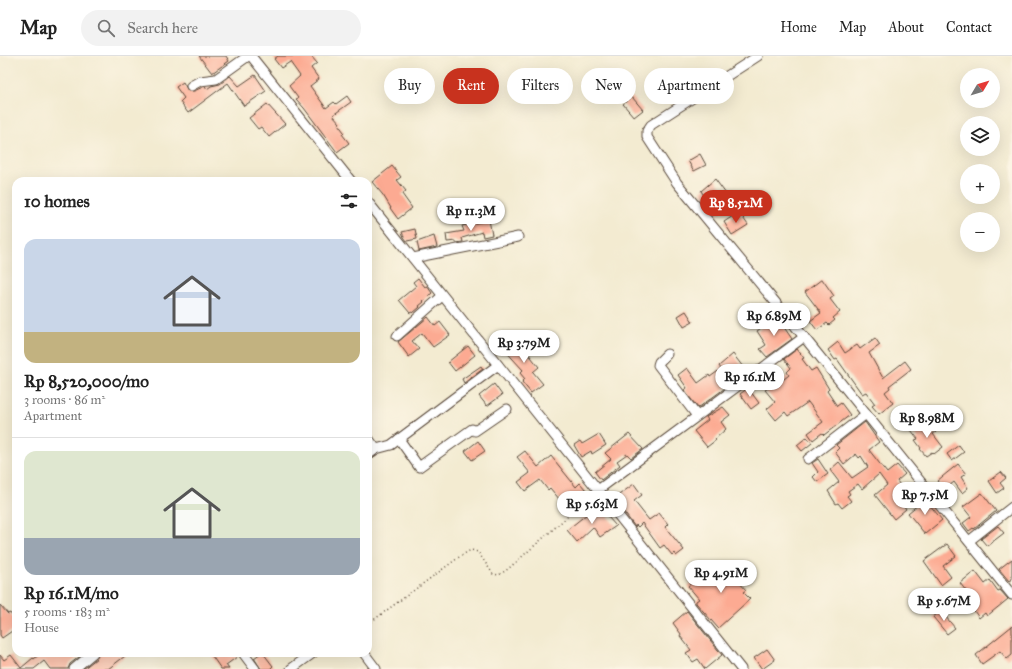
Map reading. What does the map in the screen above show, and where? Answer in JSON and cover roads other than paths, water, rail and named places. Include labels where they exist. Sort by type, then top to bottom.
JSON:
[{"type":"street","points":[[191,86],[200,81],[216,79],[248,56]]},
{"type":"street","points":[[251,56],[348,177]]},
{"type":"street","points":[[758,56],[651,125],[647,131],[647,136],[677,183],[804,337],[1012,595]]},
{"type":"street","points":[[372,207],[741,669]]},
{"type":"street","points":[[413,258],[518,237]]},
{"type":"street","points":[[396,336],[442,296]]},
{"type":"street","points":[[598,490],[804,337]]},
{"type":"street","points":[[667,354],[658,362],[658,365],[697,416]]},
{"type":"street","points":[[372,452],[376,449],[391,445],[498,365]]},
{"type":"street","points":[[399,439],[419,467],[472,429],[475,431],[507,409]]},
{"type":"street","points":[[808,459],[866,414]]},
{"type":"street","points":[[372,444],[376,449]]},
{"type":"street","points":[[969,541],[1012,507]]},
{"type":"street","points":[[74,669],[88,657]]},
{"type":"street","points":[[246,657],[255,669]]},
{"type":"street","points":[[291,669],[308,657]]},
{"type":"street","points":[[367,657],[376,669]]}]
